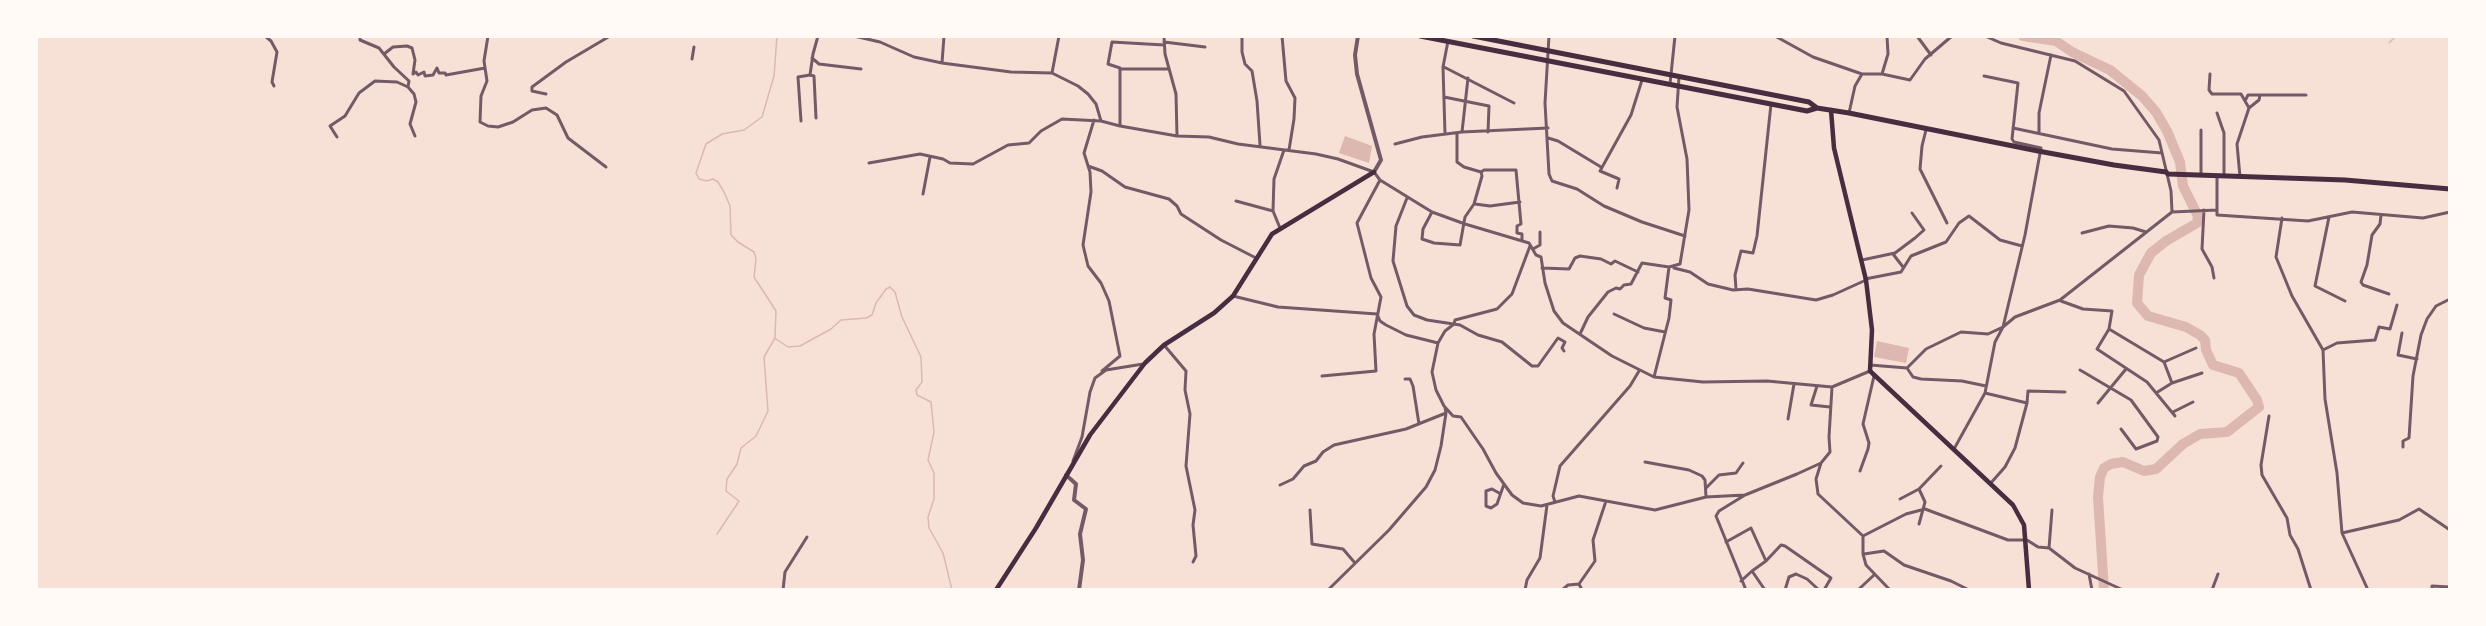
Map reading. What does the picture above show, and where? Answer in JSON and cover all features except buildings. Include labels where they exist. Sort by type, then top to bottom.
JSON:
[{"type":"highway","points":[[1420,36],[1807,111],[1817,108],[1849,113],[2040,152],[2167,173],[2240,178],[2345,180],[2450,189]]},
{"type":"highway","points":[[1473,36],[1809,102],[1817,108]]},
{"type":"main road","points":[[1831,110],[1834,148],[1865,279],[1872,330],[1870,365],[1872,374],[2013,505],[2024,525],[2027,540],[2026,565],[2029,590]]},
{"type":"main road","points":[[996,590],[1036,528],[1072,465],[1107,412],[1145,363],[1164,345],[1214,313],[1233,296],[1266,241],[1280,228],[1374,172]]},
{"type":"street","points":[[265,36],[277,52],[272,82],[274,86]]},
{"type":"street","points":[[360,36],[362,41],[379,48],[408,81],[408,87],[416,102],[410,118],[415,136]]},
{"type":"street","points":[[488,36],[485,68],[487,81],[481,96],[480,122],[498,127],[513,122],[532,110],[546,108],[557,115],[567,138],[606,167]]},
{"type":"street","points":[[546,94],[531,91],[532,87],[566,62],[610,36]]},
{"type":"street","points":[[810,75],[818,36]]},
{"type":"street","points":[[854,36],[880,42],[914,57],[942,63],[1011,72],[1052,73],[1078,86],[1088,94],[1096,104],[1101,121]]},
{"type":"street","points":[[942,63],[944,36]]},
{"type":"street","points":[[1052,73],[1059,36]]},
{"type":"street","points":[[1115,36],[1115,42]]},
{"type":"street","points":[[1164,36],[1168,69],[1176,94],[1177,136]]},
{"type":"street","points":[[1242,36],[1245,64],[1252,71],[1261,138],[1260,146],[1250,144]]},
{"type":"street","points":[[1282,36],[1286,81],[1295,98],[1289,150],[1284,150]]},
{"type":"street","points":[[1358,36],[1355,55],[1357,74],[1381,160],[1374,172]]},
{"type":"street","points":[[1550,36],[1545,104],[1549,174],[1552,181],[1577,189],[1604,206],[1642,222],[1685,236]]},
{"type":"street","points":[[1670,84],[1675,36]]},
{"type":"street","points":[[1775,36],[1813,57],[1862,74],[1882,74],[1910,80],[1931,55],[1952,36]]},
{"type":"street","points":[[1882,74],[1888,54],[1887,36]]},
{"type":"street","points":[[1917,36],[1931,55]]},
{"type":"street","points":[[1985,36],[2001,43],[2075,61],[2124,91],[2159,140],[2173,202],[2172,212]]},
{"type":"street","points":[[1445,134],[1443,67],[1448,41]]},
{"type":"street","points":[[1168,69],[1120,69],[1108,64],[1112,42],[1205,47]]},
{"type":"street","points":[[692,59],[694,46]]},
{"type":"street","points":[[384,54],[393,47],[412,48],[415,60],[413,74],[416,72],[418,75],[424,72],[425,76],[433,75],[437,68],[439,74],[445,73],[446,75],[485,68]]},
{"type":"street","points":[[2038,132],[2039,113],[2051,55]]},
{"type":"street","points":[[812,58],[819,63],[861,69]]},
{"type":"street","points":[[1443,67],[1514,103]]},
{"type":"street","points":[[1120,69],[1120,126]]},
{"type":"street","points":[[1849,113],[1855,86],[1862,74]]},
{"type":"street","points":[[2210,74],[2209,90],[2212,94],[2241,93],[2249,108]]},
{"type":"street","points":[[801,121],[798,77],[814,76],[816,118]]},
{"type":"street","points":[[1953,450],[1985,393],[1995,342],[2003,327],[2022,246],[2041,146],[2014,142],[2012,139],[2018,83],[1984,76]]},
{"type":"street","points":[[1671,267],[1680,264],[1689,210],[1689,173],[1677,107],[1679,77]]},
{"type":"street","points":[[1462,132],[1468,78]]},
{"type":"street","points":[[1617,188],[1619,179],[1600,171],[1631,115],[1643,79]]},
{"type":"street","points":[[338,137],[330,126],[345,116],[360,93],[375,81],[397,82],[408,87]]},
{"type":"street","points":[[2246,101],[2248,95],[2306,95]]},
{"type":"street","points":[[2240,178],[2237,144],[2249,108],[2259,100],[2260,95]]},
{"type":"street","points":[[1444,96],[1489,106],[1488,132]]},
{"type":"street","points":[[1736,289],[1735,275],[1741,251],[1753,253],[1771,104]]},
{"type":"street","points":[[2217,113],[2224,133],[2224,177]]},
{"type":"street","points":[[869,163],[903,155],[920,154],[943,159],[950,164],[973,164],[1008,146],[1029,143],[1041,131],[1062,119],[1101,121],[1177,136],[1209,137],[1338,159],[1374,172],[1380,180],[1432,212],[1529,243],[1536,255],[1541,257],[1554,311],[1563,323],[1639,371],[1654,377],[1703,382],[1767,381],[1832,387],[1872,374],[1863,424],[1869,442],[1860,471]]},
{"type":"street","points":[[1072,465],[1082,437],[1090,392],[1095,378],[1120,356],[1109,301],[1101,283],[1088,266],[1083,245],[1091,192],[1084,153],[1094,120]]},
{"type":"street","points":[[1395,144],[1462,132],[1548,128]]},
{"type":"street","points":[[1926,128],[1920,169],[1947,223]]},
{"type":"street","points":[[2013,128],[2112,149],[2162,153]]},
{"type":"street","points":[[2199,175],[2201,130]]},
{"type":"street","points":[[1457,133],[1457,162],[1464,167],[1481,172],[1484,170],[1516,170],[1521,225],[1517,226],[1517,233],[1522,234],[1522,241]]},
{"type":"street","points":[[1548,138],[1558,141],[1601,167]]},
{"type":"street","points":[[1280,228],[1273,211],[1274,179],[1284,150]]},
{"type":"street","points":[[923,194],[930,157]]},
{"type":"street","points":[[1088,166],[1102,171],[1125,187],[1169,199],[1189,219],[1221,240],[1256,258]]},
{"type":"street","points":[[1432,212],[1423,229],[1422,239],[1434,243],[1460,245],[1466,218],[1474,204],[1481,172]]},
{"type":"street","points":[[2217,176],[2217,215],[2308,221],[2352,212],[2430,218],[2450,212]]},
{"type":"street","points":[[1322,376],[1376,371],[1374,334],[1381,297],[1371,278],[1357,223],[1380,180]]},
{"type":"street","points":[[1407,198],[1396,226],[1393,261],[1407,306],[1414,315],[1427,320],[1454,324],[1478,335],[1502,342],[1532,366],[1538,366],[1558,338],[1565,342],[1562,348],[1564,351]]},
{"type":"street","points":[[1236,201],[1273,211]]},
{"type":"street","points":[[1474,204],[1490,206],[1520,202]]},
{"type":"street","points":[[2202,210],[2202,249],[2212,267],[2214,278]]},
{"type":"street","points":[[1870,365],[1907,368],[1926,349],[1961,332],[1988,334],[2003,327],[2016,317],[2060,300],[2172,212],[2217,210]]},
{"type":"street","points":[[1860,260],[1893,254],[1924,230],[1912,213]]},
{"type":"street","points":[[2381,215],[2380,224],[2372,235],[2361,282],[2363,285],[2389,294]]},
{"type":"street","points":[[1580,334],[1588,317],[1608,292],[1631,284],[1642,263],[1690,272],[1708,284],[1816,300],[1833,295],[1865,279],[1901,272],[1911,256],[1946,242],[1959,223],[1969,216],[2000,240],[2022,246]]},
{"type":"street","points":[[2329,217],[2315,286],[2344,301]]},
{"type":"street","points":[[2282,218],[2276,257],[2292,296],[2323,350],[2325,399],[2337,473],[2343,533],[2368,590]]},
{"type":"street","points":[[2082,234],[2109,226],[2133,228],[2146,232]]},
{"type":"street","points":[[1328,590],[1389,530],[1426,487],[1437,464],[1446,413],[1436,390],[1432,372],[1438,343],[1455,320],[1497,309],[1512,294],[1532,248],[1540,245],[1540,232]]},
{"type":"street","points":[[1893,254],[1904,267]]},
{"type":"street","points":[[1542,268],[1569,269],[1575,258],[1580,256],[1601,259],[1611,264],[1615,261],[1638,272]]},
{"type":"street","points":[[1654,377],[1671,300],[1665,298],[1671,267]]},
{"type":"street","points":[[1233,296],[1278,307],[1377,314]]},
{"type":"street","points":[[2403,447],[2403,441],[2409,438],[2413,376],[2427,319],[2436,306],[2450,299]]},
{"type":"street","points":[[2060,300],[2083,309],[2112,311],[2109,329],[2097,349],[2147,382],[2175,416]]},
{"type":"street","points":[[2323,350],[2337,343],[2375,340],[2379,327],[2390,329],[2397,305]]},
{"type":"street","points":[[1377,314],[1386,326],[1406,335],[1438,343]]},
{"type":"street","points":[[1614,314],[1644,328],[1665,332]]},
{"type":"street","points":[[2109,329],[2164,362],[2172,383]]},
{"type":"street","points":[[2402,333],[2398,355],[2417,359]]},
{"type":"street","points":[[1164,345],[1186,371],[1185,390],[1190,414],[1186,466],[1195,510],[1192,525],[1196,556],[1193,562]]},
{"type":"street","points":[[2164,362],[2196,348]]},
{"type":"street","points":[[1102,371],[1145,363]]},
{"type":"street","points":[[1907,368],[1913,377],[1921,380],[1962,381],[1986,386]]},
{"type":"street","points":[[2098,404],[2126,369]]},
{"type":"street","points":[[2080,370],[2131,400],[2158,437],[2157,441],[2136,449],[2121,429]]},
{"type":"street","points":[[1555,502],[1552,496],[1560,466],[1630,386],[1639,371]]},
{"type":"street","points":[[2156,393],[2172,383],[2202,373]]},
{"type":"street","points":[[1406,379],[1410,379],[1413,386],[1419,424]]},
{"type":"street","points":[[1788,419],[1794,384]]},
{"type":"street","points":[[1816,386],[1811,405],[1830,407]]},
{"type":"street","points":[[1832,387],[1830,452],[1821,464],[1816,486],[1818,494],[1863,536],[1863,554],[1866,565],[1890,590]]},
{"type":"street","points":[[1990,484],[2005,467],[2015,448],[2028,391],[2065,392]]},
{"type":"street","points":[[1985,393],[2027,403]]},
{"type":"street","points":[[2172,412],[2193,402]]},
{"type":"street","points":[[1444,406],[1453,416],[1461,417],[1512,495],[1523,502],[1541,506],[1579,496],[1655,510],[1706,496],[1745,495]]},
{"type":"street","points":[[1280,485],[1293,479],[1305,466],[1316,461],[1323,452],[1334,445],[1366,440],[1446,413]]},
{"type":"street","points":[[2269,416],[2261,465],[2262,475],[2287,518],[2290,535],[2298,549],[2311,590]]},
{"type":"street","points":[[1645,462],[1691,471],[1702,476],[1706,496]]},
{"type":"street","points":[[1706,488],[1719,475],[1737,473],[1743,463]]},
{"type":"street","points":[[1746,590],[1716,516],[1719,511],[1745,495],[1821,464]]},
{"type":"street","points":[[1900,499],[1919,489],[1941,466]]},
{"type":"street","points":[[1066,475],[1076,484],[1074,500],[1086,509],[1080,534],[1083,560],[1079,590]]},
{"type":"street","points":[[1499,493],[1492,489],[1486,491],[1486,506],[1491,508],[1497,504],[1504,484]]},
{"type":"street","points":[[1919,489],[1925,502],[1925,509],[1919,524]]},
{"type":"street","points":[[1562,590],[1568,585],[1579,584],[1595,561],[1593,540],[1607,500]]},
{"type":"street","points":[[1525,590],[1527,580],[1540,558],[1547,505]]},
{"type":"street","points":[[1863,536],[1906,514],[1925,509],[2008,540],[2027,540],[2038,547],[2049,548],[2075,568],[2108,583],[2113,588],[2123,590]]},
{"type":"street","points":[[2343,533],[2399,520],[2419,509],[2450,530]]},
{"type":"street","points":[[1310,510],[1312,544],[1343,549],[1355,563]]},
{"type":"street","points":[[2049,548],[2052,510]]},
{"type":"street","points":[[1726,542],[1751,528],[1766,561]]},
{"type":"street","points":[[783,590],[785,572],[807,537]]},
{"type":"street","points":[[1741,581],[1766,561],[1781,545],[1831,578],[1825,589],[1830,590]]},
{"type":"street","points":[[1863,554],[1884,551],[1904,565],[1970,590]]},
{"type":"street","points":[[1752,571],[1765,590]]},
{"type":"street","points":[[1785,590],[1789,577],[1796,574],[1807,579],[1819,590]]},
{"type":"street","points":[[2212,590],[2218,574]]},
{"type":"street","points":[[1858,590],[1874,575]]},
{"type":"street","points":[[2091,575],[2091,590]]},
{"type":"street","points":[[1579,584],[1582,590]]},
{"type":"street","points":[[2432,590],[2432,586],[2450,587]]},
{"type":"shaded area","points":[[1345,136],[1372,146],[1369,163],[1339,153]]},
{"type":"shaded area","points":[[1877,341],[1909,348],[1906,363],[1874,357]]},
{"type":"waterway","points":[[717,534],[739,501],[726,491],[727,479],[737,464],[741,448],[756,436],[768,411],[764,357],[775,338],[776,311],[754,277],[756,259],[754,252],[731,235],[730,206],[724,192],[718,182],[713,179],[707,181],[699,179],[696,173],[706,144],[722,134],[744,130],[762,117],[774,76],[777,36]]},
{"type":"waterway","points":[[2023,36],[2056,41],[2072,52],[2110,70],[2142,96],[2156,112],[2180,162],[2183,186],[2198,216],[2197,223],[2166,241],[2151,253],[2139,275],[2137,303],[2148,316],[2186,327],[2200,335],[2205,340],[2206,350],[2213,365],[2239,373],[2257,400],[2259,407],[2227,432],[2200,434],[2183,444],[2156,469],[2144,471],[2123,462],[2104,468],[2100,477],[2098,497],[2104,590]]},
{"type":"waterway","points":[[2389,43],[2396,36]]},
{"type":"waterway","points":[[2439,36],[2450,38]]},
{"type":"waterway","points":[[776,339],[788,347],[800,346],[831,329],[841,320],[866,318],[872,315],[876,303],[886,289],[890,287],[895,292],[902,317],[921,357],[922,382],[916,390],[917,395],[931,402],[934,432],[928,460],[934,473],[934,499],[928,517],[929,528],[943,553],[952,590]]}]
